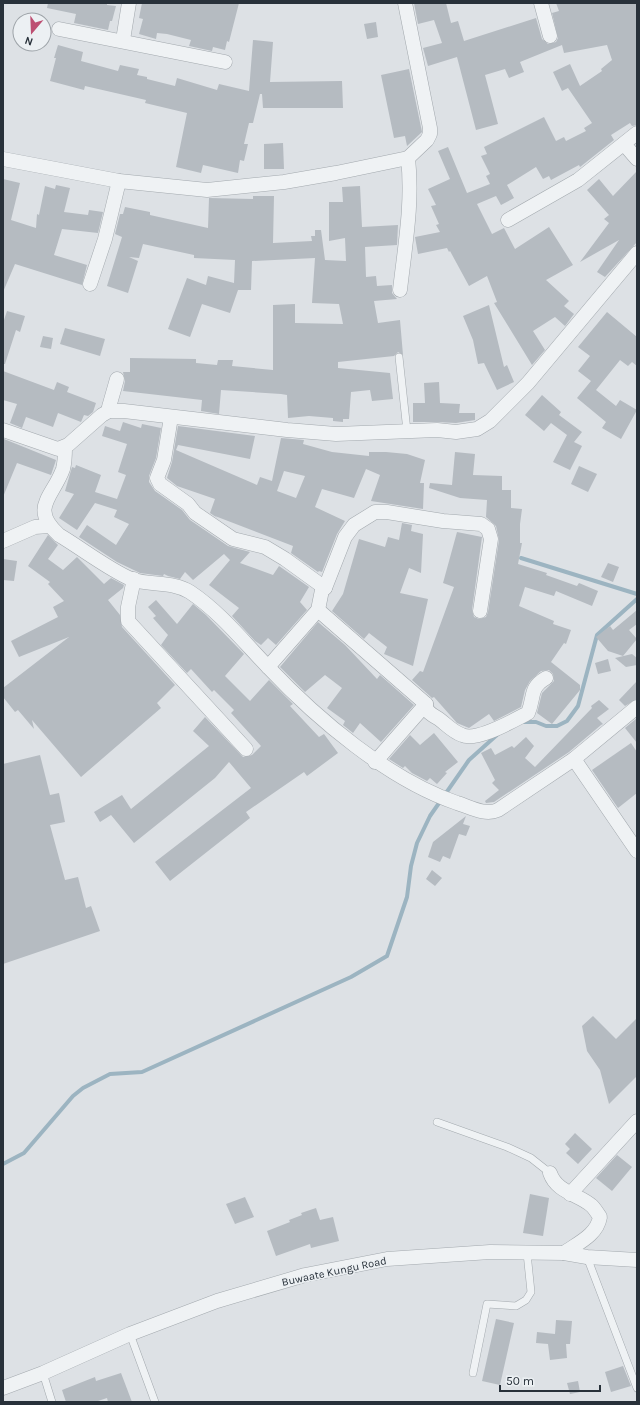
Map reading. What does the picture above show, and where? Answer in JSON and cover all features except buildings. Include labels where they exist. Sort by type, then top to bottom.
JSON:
[{"type":"street","points":[[123,40],[129,3]]},
{"type":"street","points":[[3,159],[119,181],[207,190],[284,182],[408,158],[427,140],[430,128],[405,3]]},
{"type":"street","points":[[541,3],[550,36]]},
{"type":"street","points":[[59,28],[225,62]]},
{"type":"street","points":[[508,220],[578,180],[637,133]]},
{"type":"street","points":[[624,144],[637,159]]},
{"type":"street","points":[[400,290],[410,210],[411,186],[408,158]]},
{"type":"street","points":[[90,284],[105,239],[119,181]]},
{"type":"street","points":[[3,430],[54,448],[65,447],[91,423],[110,411],[124,411],[336,434],[437,430],[456,432],[477,429],[490,421],[528,383],[637,254]]},
{"type":"street","points":[[110,411],[108,407],[116,379]]},
{"type":"street","points":[[171,417],[164,460],[157,478],[160,484],[188,504],[195,512],[233,539],[265,547],[285,559],[325,588]]},
{"type":"street","points":[[65,447],[63,470],[48,498],[44,512],[50,526],[59,535],[134,579],[188,590],[239,635],[268,667],[311,708],[375,762],[436,795],[482,811],[493,812],[574,759],[637,707]]},
{"type":"street","points":[[268,667],[318,610],[322,590],[325,588],[345,537],[354,525],[375,512],[387,512],[451,522],[481,524],[488,529],[492,539],[480,611]]},
{"type":"street","points":[[3,541],[35,526],[50,526]]},
{"type":"street","points":[[134,579],[128,607],[128,621],[246,749]]},
{"type":"street","points":[[318,610],[380,666],[426,704],[426,708],[429,713],[455,732],[467,737],[502,726],[528,713],[532,702],[533,689],[538,683],[546,678]]},
{"type":"street","points":[[375,762],[426,704]]},
{"type":"street","points":[[574,759],[637,851]]},
{"type":"street","points":[[570,1194],[637,1121]]},
{"type":"street","points":[[550,1173],[552,1180],[558,1187],[592,1206],[600,1217],[599,1226],[590,1235],[564,1253]]},
{"type":"street","name":"Buwaate Kungu Road","points":[[3,1388],[43,1373],[130,1334],[217,1301],[305,1274],[387,1259],[490,1252],[564,1253],[637,1260]]},
{"type":"lane","points":[[399,357],[407,431]]},
{"type":"lane","points":[[437,1122],[507,1147],[531,1158],[550,1173]]},
{"type":"lane","points":[[473,1373],[487,1304],[516,1306],[526,1300],[531,1292],[528,1253]]},
{"type":"lane","points":[[587,1256],[637,1388]]},
{"type":"lane","points":[[130,1334],[155,1402]]},
{"type":"lane","points":[[43,1373],[52,1402]]},
{"type":"waterway","points":[[521,558],[637,594]]},
{"type":"waterway","points":[[522,722],[536,722],[546,726],[557,726],[567,721],[578,706],[597,635],[637,599]]},
{"type":"waterway","points":[[3,1164],[24,1153],[73,1096],[83,1088],[110,1074],[142,1072],[351,977],[387,956],[407,897],[411,866],[417,843],[430,816],[469,760],[498,734]]}]
